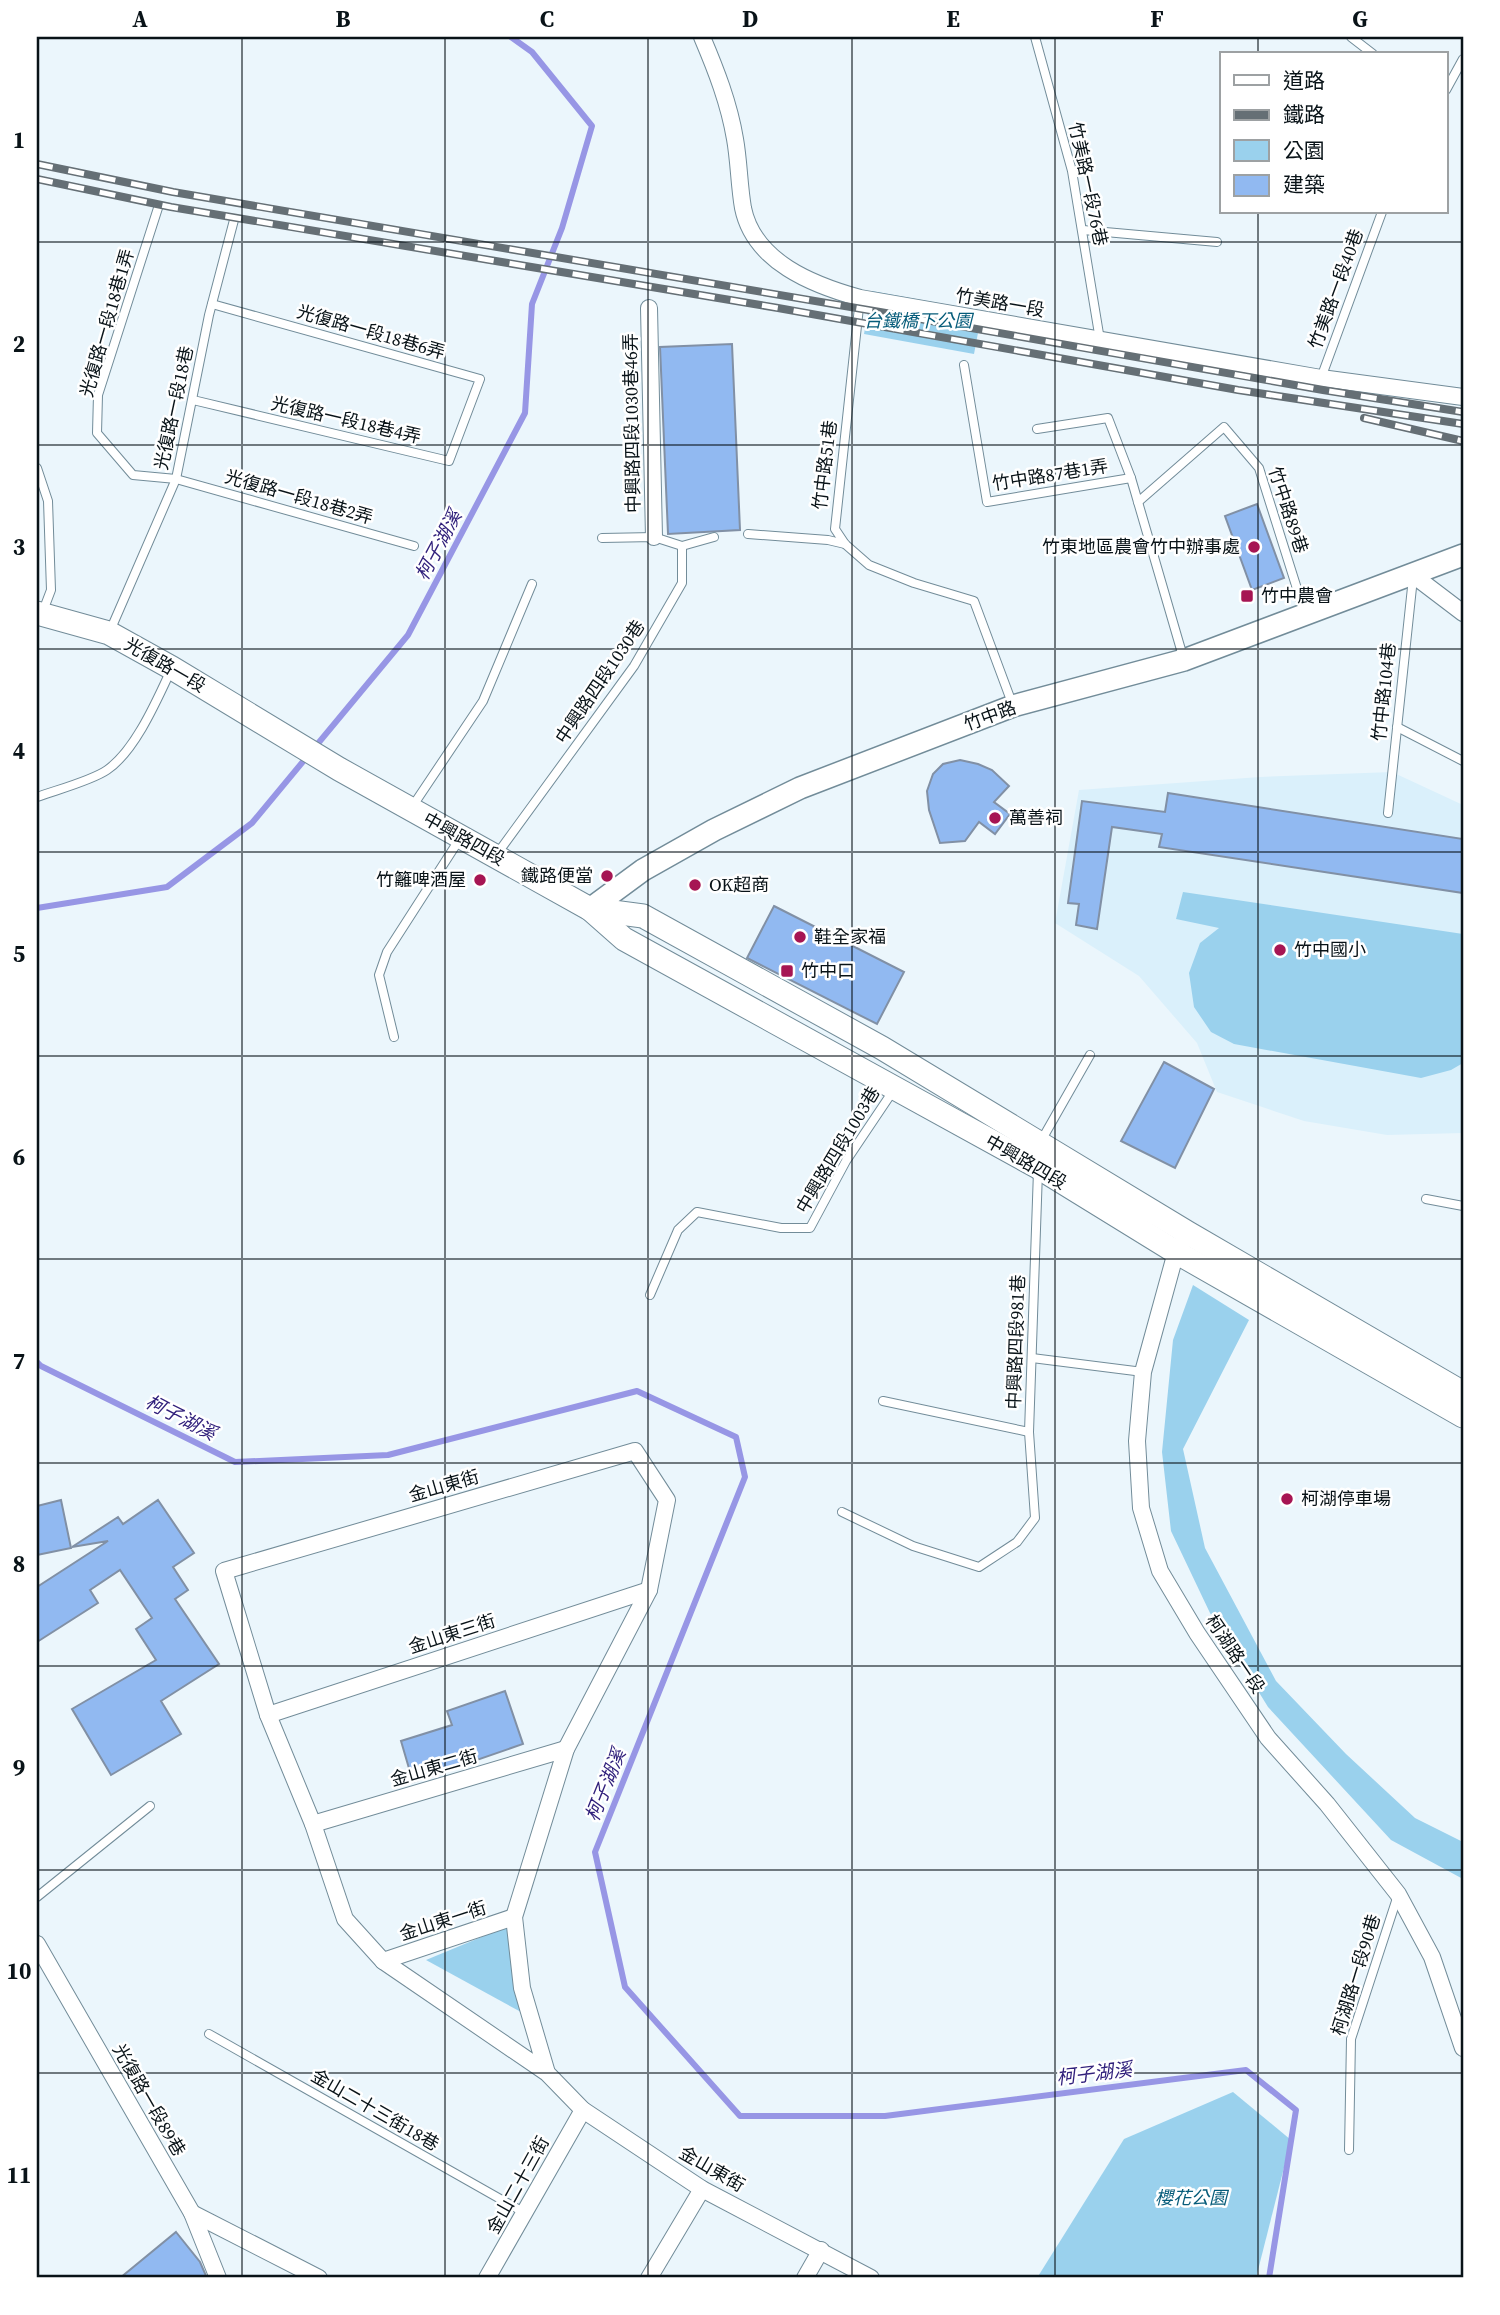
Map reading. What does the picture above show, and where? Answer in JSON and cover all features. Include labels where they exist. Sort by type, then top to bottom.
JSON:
[{"type":"main road","name":"光復路一段","points":[[39,614],[109,633],[173,668],[339,769]]},
{"type":"main road","name":"中興路四段","points":[[339,769],[590,909],[643,916],[875,1061],[1040,1142],[1182,1243],[1463,1416]]},
{"type":"main road","name":"中興路四段","points":[[875,1061],[894,1088],[1463,1393]]},
{"type":"street","name":"竹美路一段","points":[[702,37],[726,97],[735,138],[743,209],[750,229],[762,245],[798,276],[825,289],[860,298],[1321,378],[1463,397]]},
{"type":"street","name":"中興路四段1030巷46弄","points":[[649,308],[654,537]]},
{"type":"street","name":"竹中路","points":[[590,909],[642,870],[714,830],[800,788],[1013,706],[1184,660],[1463,555]]},
{"type":"street","points":[[1413,575],[1463,613]]},
{"type":"street","name":"柯湖路一段","points":[[1182,1243],[1143,1372],[1137,1441],[1141,1508],[1160,1571],[1197,1633],[1268,1738],[1327,1804],[1398,1894],[1432,1956],[1463,2048]]},
{"type":"street","name":"金山東街","points":[[547,2073],[522,1988],[514,1917],[566,1749],[649,1590],[667,1500],[635,1451],[225,1571],[268,1715],[313,1824],[345,1919],[383,1961],[547,2073],[583,2110],[702,2189],[871,2278]]},
{"type":"street","name":"金山東三街","points":[[268,1715],[649,1590]]},
{"type":"street","name":"金山東二街","points":[[313,1824],[566,1749]]},
{"type":"street","name":"金山東一街","points":[[383,1961],[514,1917]]},
{"type":"street","name":"光復路一段89巷","points":[[37,1944],[191,2213],[218,2278]]},
{"type":"street","name":"金山二十三街","points":[[487,2278],[583,2110]]},
{"type":"street","points":[[649,2278],[702,2189]]},
{"type":"street","points":[[191,2213],[319,2278]]},
{"type":"street","points":[[805,2278],[821,2250]]},
{"type":"lane","name":"竹美路一段76巷","points":[[1035,37],[1072,171],[1100,340]]},
{"type":"lane","points":[[1351,37],[1370,52]]},
{"type":"lane","points":[[1448,86],[1463,59]]},
{"type":"lane","name":"光復路一段18巷1弄","points":[[158,208],[98,395],[97,433],[133,475],[176,479]]},
{"type":"lane","name":"竹美路一段40巷","points":[[1321,378],[1381,214]]},
{"type":"lane","name":"光復路一段18巷","points":[[109,633],[176,479],[212,304],[234,220]]},
{"type":"lane","points":[[1083,230],[1217,242]]},
{"type":"lane","name":"竹中路51巷","points":[[845,544],[835,529],[834,520],[860,298]]},
{"type":"lane","name":"光復路一段18巷6弄","points":[[212,304],[480,379],[466,421]]},
{"type":"lane","name":"竹中路87巷1弄","points":[[964,365],[987,502],[1131,478]]},
{"type":"lane","name":"光復路一段18巷4弄","points":[[193,400],[449,461],[466,421]]},
{"type":"lane","points":[[1037,429],[1108,418],[1131,478],[1184,660]]},
{"type":"lane","name":"竹中路89巷","points":[[1138,502],[1224,427],[1259,468],[1305,614]]},
{"type":"lane","points":[[37,468],[48,501],[51,590],[39,614]]},
{"type":"lane","name":"光復路一段18巷2弄","points":[[176,479],[414,546]]},
{"type":"lane","points":[[748,534],[828,540],[845,544],[869,565],[914,583],[974,601],[1013,706]]},
{"type":"lane","points":[[602,538],[654,537],[681,546],[714,537]]},
{"type":"lane","name":"中興路四段1030巷","points":[[495,856],[634,666],[682,583],[681,546]]},
{"type":"lane","name":"竹中路104巷","points":[[1388,813],[1413,575]]},
{"type":"lane","points":[[410,809],[483,701],[533,584]]},
{"type":"lane","points":[[37,797],[107,769],[130,746],[173,668]]},
{"type":"lane","points":[[1397,727],[1463,761]]},
{"type":"lane","points":[[394,1037],[379,975],[387,952],[461,837]]},
{"type":"lane","points":[[1040,1142],[1090,1055]]},
{"type":"lane","name":"中興路四段1003巷","points":[[650,1295],[678,1230],[697,1212],[781,1228],[810,1228],[846,1161],[894,1088]]},
{"type":"lane","name":"中興路四段981巷","points":[[842,1511],[913,1546],[979,1567],[1017,1542],[1035,1518],[1030,1432],[1040,1142]]},
{"type":"lane","points":[[1426,1199],[1463,1206]]},
{"type":"lane","points":[[1032,1358],[1143,1372]]},
{"type":"lane","points":[[883,1401],[1030,1432]]},
{"type":"lane","points":[[37,1897],[150,1806]]},
{"type":"lane","name":"柯湖路一段90巷","points":[[1349,2150],[1351,2039],[1398,1894]]},
{"type":"lane","name":"金山二十三街18巷","points":[[209,2034],[525,2213]]},
{"type":"shaded area","name":"竹中國小","points":[[1392,772],[1463,805],[1463,1133],[1387,1135],[1304,1121],[1217,1092],[1197,1043],[1139,976],[1055,923],[1079,790],[1260,777]]},
{"type":"green space","name":"台鐵橋下公園","points":[[872,291],[982,311],[974,354],[864,334]]},
{"type":"green space","points":[[1183,892],[1463,934],[1463,1063],[1451,1070],[1421,1078],[1234,1044],[1211,1032],[1194,1007],[1189,973],[1200,943],[1219,928],[1176,919]]},
{"type":"green space","points":[[1193,1285],[1249,1320],[1183,1449],[1205,1548],[1276,1681],[1346,1754],[1415,1818],[1463,1842],[1463,1879],[1391,1840],[1268,1707],[1210,1613],[1171,1531],[1162,1452],[1173,1340]]},
{"type":"green space","points":[[508,1926],[521,2012],[426,1960]]},
{"type":"green space","name":"櫻花公園","points":[[1233,2092],[1291,2140],[1256,2278],[1037,2278],[1124,2139]]},
{"type":"building","points":[[732,344],[740,530],[668,534],[660,347]]},
{"type":"building","name":"竹東地區農會竹中辦事處","points":[[1257,504],[1284,578],[1252,590],[1225,516]]},
{"type":"building","points":[[960,760],[992,770],[1009,786],[994,802],[1010,814],[995,834],[979,822],[965,841],[940,843],[929,810],[927,791],[933,774],[943,764]]},
{"type":"building","points":[[1168,793],[1463,839],[1463,893],[1159,847],[1162,834],[1112,827],[1097,929],[1076,925],[1079,904],[1068,903],[1082,801],[1165,812]]},
{"type":"building","points":[[774,906],[904,972],[877,1024],[747,958]]},
{"type":"building","points":[[1164,1062],[1214,1089],[1175,1168],[1121,1141]]},
{"type":"building","points":[[61,1500],[71,1548],[37,1555],[37,1506]]},
{"type":"building","points":[[158,1500],[194,1553],[173,1567],[188,1590],[175,1599],[219,1664],[161,1701],[181,1734],[111,1775],[72,1709],[156,1660],[136,1629],[152,1618],[120,1570],[90,1590],[98,1603],[37,1642],[37,1587],[108,1541],[72,1547],[118,1517],[123,1524]]},
{"type":"building","points":[[505,1691],[523,1744],[413,1782],[401,1741],[452,1725],[447,1711]]},
{"type":"building","points":[[176,2232],[200,2262],[207,2278],[120,2278]]},
{"type":"waterway","name":"柯子湖溪","points":[[37,908],[167,887],[252,823],[408,635],[525,413],[532,304],[562,228],[592,126],[532,52],[511,37]]},
{"type":"waterway","name":"柯子湖溪","points":[[37,1362],[235,1462],[388,1455],[637,1391],[736,1437],[745,1477],[595,1852],[625,1987],[740,2116],[885,2116],[1246,2070],[1296,2110],[1269,2278]]},
{"type":"railway","points":[[37,164],[173,192],[1463,412]]},
{"type":"railway","points":[[37,179],[171,207],[778,308],[1238,390],[1463,424]]},
{"type":"railway","points":[[1364,418],[1463,441]]},
{"type":"place","name":"竹東地區農會竹中辦事處","points":[[1254,547]]},
{"type":"place","name":"竹中農會","points":[[1247,596]]},
{"type":"place","name":"萬善祠","points":[[995,818]]},
{"type":"place","name":"鐵路便當","points":[[607,876]]},
{"type":"place","name":"竹籬啤酒屋","points":[[480,880]]},
{"type":"place","name":"OK超商","points":[[695,885]]},
{"type":"place","name":"鞋全家福","points":[[800,937]]},
{"type":"place","name":"竹中國小","points":[[1280,950]]},
{"type":"place","name":"竹中口","points":[[787,971]]},
{"type":"place","name":"柯湖停車場","points":[[1287,1499]]}]
